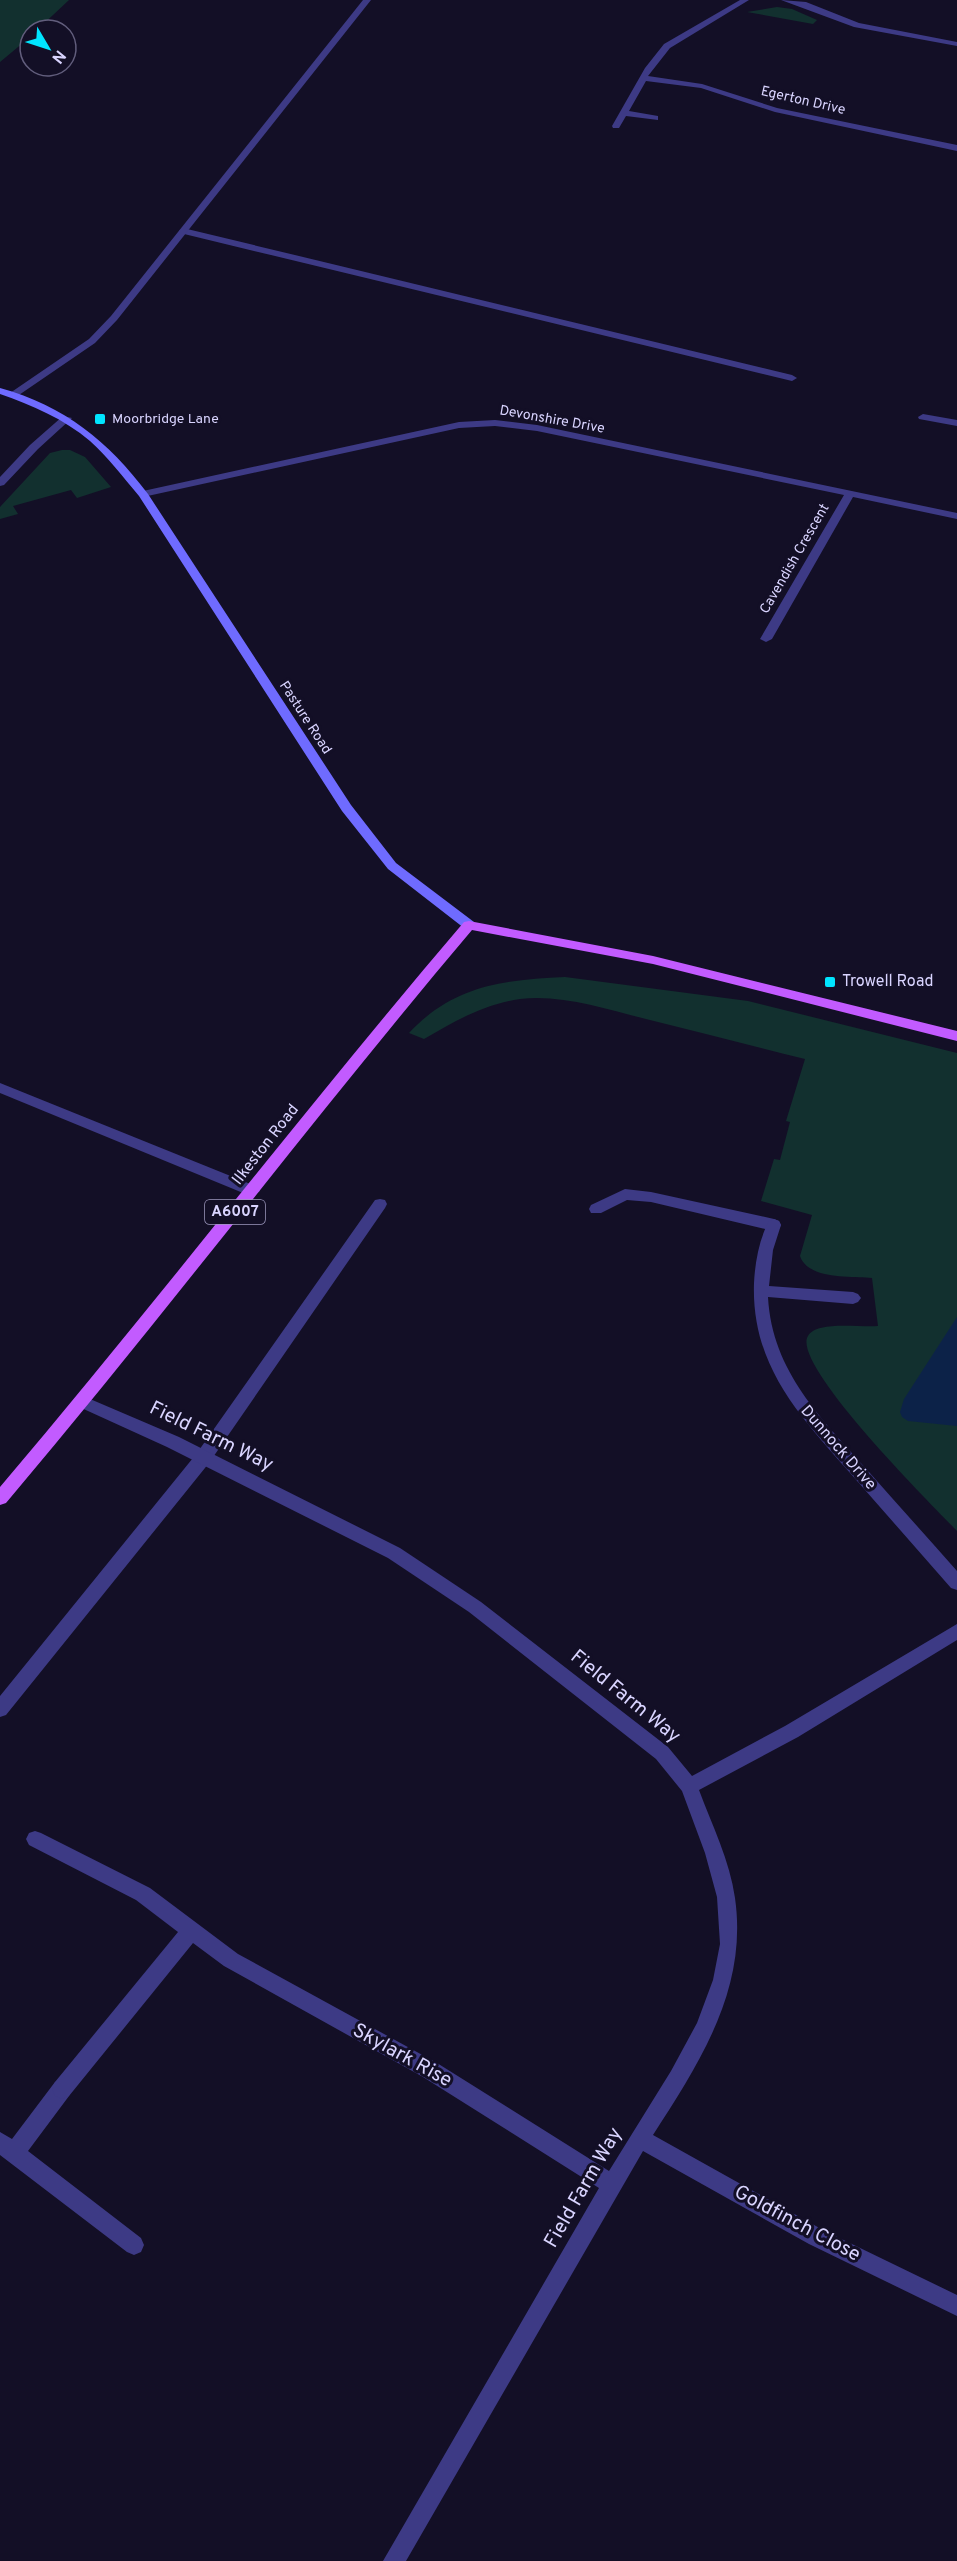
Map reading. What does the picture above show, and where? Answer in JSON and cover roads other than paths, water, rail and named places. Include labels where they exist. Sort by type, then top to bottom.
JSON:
[{"type":"main road","name":"Pasture Road","points":[[0,391],[67,418],[102,447],[143,494],[346,808],[392,866],[469,925],[653,960],[957,1036]]},
{"type":"main road","name":"Ilkeston Road","points":[[0,1498],[83,1402],[388,1020],[469,925]]},
{"type":"street","points":[[13,395],[92,341],[114,318],[367,0]]},
{"type":"street","points":[[616,126],[656,57],[667,46],[745,0]]},
{"type":"street","points":[[784,0],[803,4],[857,25],[957,44]]},
{"type":"street","name":"Egerton Drive","points":[[644,78],[702,86],[775,110],[957,148]]},
{"type":"street","points":[[624,113],[655,118]]},
{"type":"street","points":[[183,231],[792,378]]},
{"type":"street","points":[[923,417],[957,423]]},
{"type":"street","points":[[0,483],[34,447],[67,418]]},
{"type":"street","name":"Devonshire Drive","points":[[143,494],[459,425],[495,423],[537,428],[957,516]]},
{"type":"street","name":"Cavendish Crescent","points":[[766,639],[850,494]]},
{"type":"street","points":[[0,1088],[253,1191]]},
{"type":"street","name":"Dunnock Drive","points":[[596,1209],[625,1194],[651,1197],[774,1225],[764,1250],[761,1292],[765,1337],[776,1367],[790,1391],[957,1583]]},
{"type":"street","points":[[0,1709],[203,1458],[380,1204]]},
{"type":"street","points":[[761,1292],[853,1298]]},
{"type":"street","name":"Field Farm Way","points":[[83,1402],[203,1458],[394,1553],[475,1607],[662,1754],[689,1786],[714,1853],[726,1897],[729,1944],[723,1980],[705,2028],[678,2078],[639,2138],[394,2561]]},
{"type":"street","points":[[689,1786],[734,1765],[794,1731],[957,1631]]},
{"type":"street","name":"Skylark Rise","points":[[35,1839],[143,1894],[231,1960],[430,2070],[612,2185]]},
{"type":"street","points":[[134,2245],[7,2147],[62,2090],[191,1931]]},
{"type":"street","name":"Goldfinch Close","points":[[639,2138],[816,2237],[957,2306]]},
{"type":"water","points":[[957,1317],[957,1426],[908,1421],[902,1417],[900,1412],[904,1399]]},
{"type":"place","name":"Moorbridge Lane","points":[[100,419]]},
{"type":"place","name":"Trowell Road","points":[[830,982]]}]
